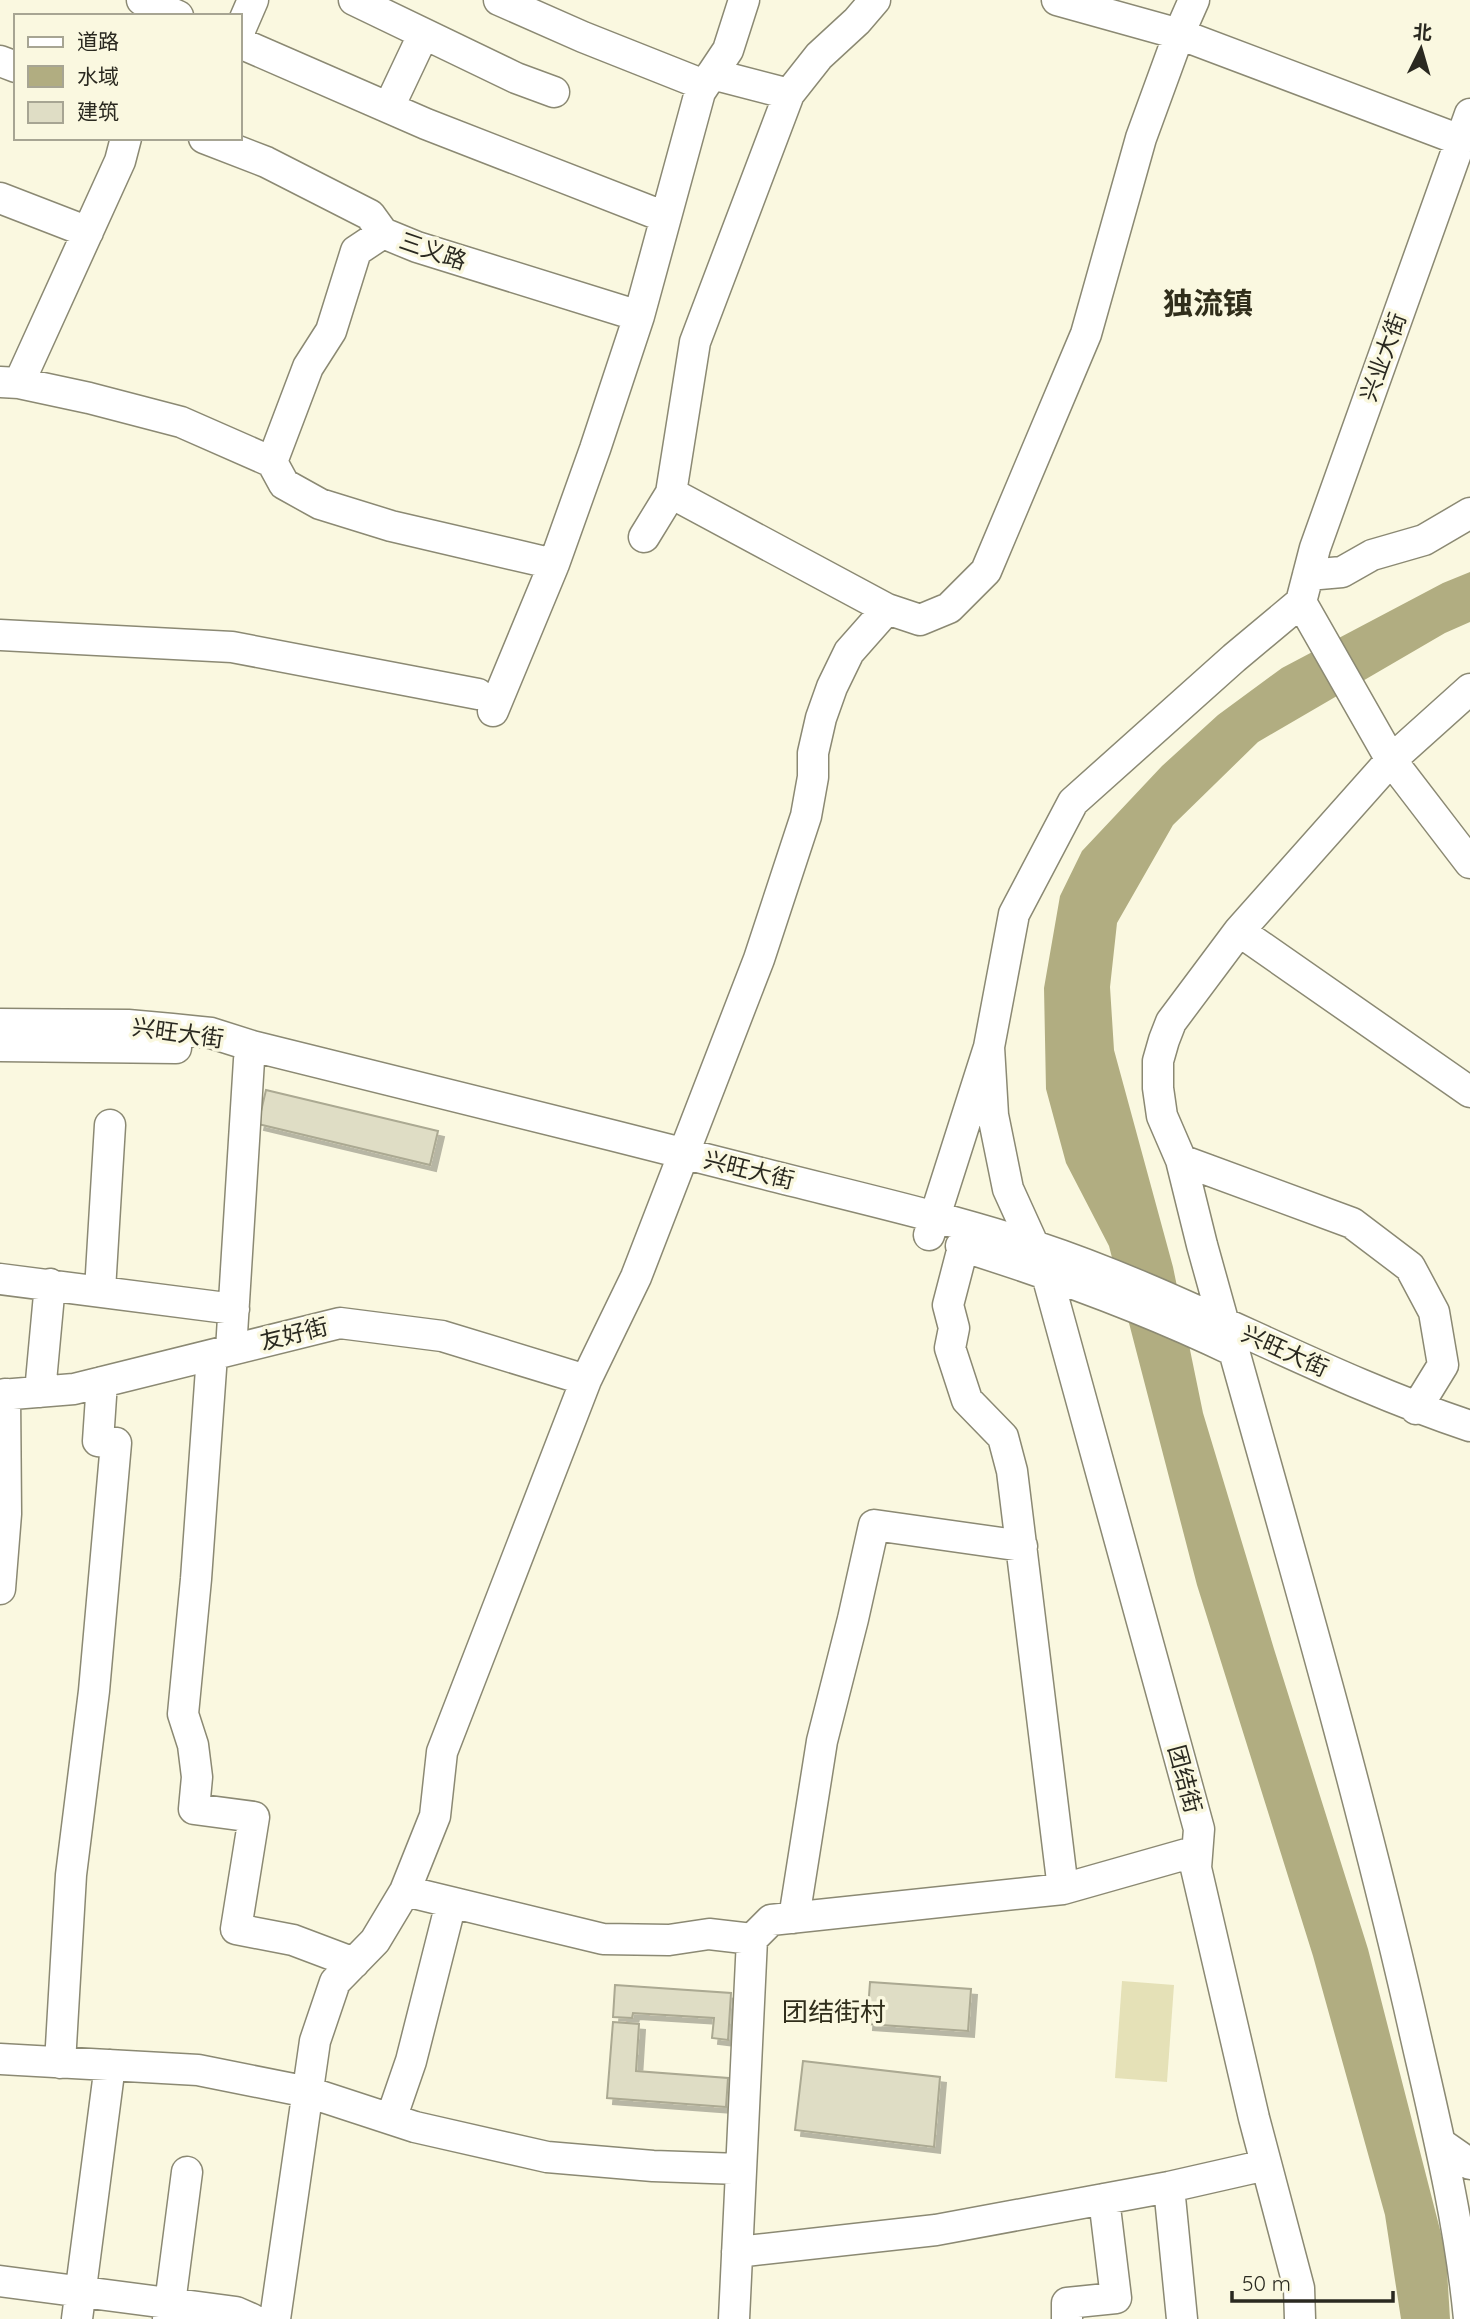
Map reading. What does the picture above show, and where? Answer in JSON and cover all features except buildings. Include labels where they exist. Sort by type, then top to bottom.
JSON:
[{"type":"street","points":[[142,0],[174,14]]},
{"type":"street","points":[[242,25],[253,0]]},
{"type":"street","points":[[354,0],[516,78],[554,92]]},
{"type":"street","points":[[499,0],[583,37],[708,80],[789,94]]},
{"type":"street","points":[[0,635],[232,647],[485,702],[554,564],[639,316],[700,92],[728,50],[744,0]]},
{"type":"street","points":[[644,537],[671,494],[695,342],[789,94],[819,57],[875,0]]},
{"type":"street","points":[[1057,0],[1179,34],[1465,127]]},
{"type":"street","points":[[671,494],[887,609],[920,620],[949,608],[986,570],[1086,334],[1141,138],[1194,0]]},
{"type":"street","points":[[388,107],[423,35]]},
{"type":"street","points":[[242,44],[388,107],[665,217]]},
{"type":"street","name":"兴业大街","points":[[1304,588],[1315,548],[1465,127]]},
{"type":"street","points":[[125,140],[120,161],[88,232],[10,383],[89,398],[181,422],[272,462],[284,484],[320,504],[391,526],[554,564]]},
{"type":"street","name":"三义路","points":[[209,140],[266,162],[370,215],[383,233],[417,247],[639,316]]},
{"type":"street","points":[[0,198],[88,232]]},
{"type":"street","points":[[272,462],[308,367],[331,331],[356,251],[383,233]]},
{"type":"street","points":[[932,1227],[989,1047],[1014,914],[1073,802],[1234,658],[1304,588],[1342,572],[1372,555],[1424,540],[1470,513]]},
{"type":"street","points":[[1304,588],[1391,760],[1470,863]]},
{"type":"street","points":[[275,2319],[316,2041],[335,1983],[375,1941],[405,1891],[435,1816],[442,1752],[586,1380],[636,1277],[759,959],[806,816],[813,777],[813,753],[821,718],[849,652],[887,609]]},
{"type":"street","points":[[1469,2319],[1462,2258],[1440,2143],[1396,1952],[1348,1759],[1215,1331],[1181,1160],[1162,1116],[1158,1061],[1171,1022],[1239,931],[1391,760],[1470,689]]},
{"type":"street","points":[[1239,931],[1470,1092]]},
{"type":"street","name":"兴旺大街","points":[[0,1024],[128,1025],[211,1033],[251,1053],[932,1227],[1051,1265],[1416,1409],[1470,1426]]},
{"type":"street","name":"兴旺大街","points":[[0,1046],[164,1047],[251,1053]]},
{"type":"street","name":"团结街","points":[[989,1047],[993,1115],[1008,1189],[1051,1265],[1199,1829],[1196,1868],[1266,2165],[1299,2288],[1300,2319]]},
{"type":"street","points":[[251,1053],[234,1309],[222,1352],[183,1714],[194,1745],[197,1777],[194,1809],[254,1818],[236,1929],[293,1940],[354,1963]]},
{"type":"street","points":[[100,1290],[110,1125]]},
{"type":"street","points":[[1181,1160],[1352,1223],[1410,1267],[1434,1312],[1443,1365],[1416,1409]]},
{"type":"street","points":[[965,1237],[948,1305],[954,1328],[950,1348],[967,1400],[1003,1437],[1012,1471],[1063,1889]]},
{"type":"street","points":[[0,1279],[234,1309]]},
{"type":"street","points":[[40,1392],[50,1284]]},
{"type":"street","name":"友好街","points":[[3,1394],[74,1389],[340,1323],[442,1336],[586,1380]]},
{"type":"street","name":"兴旺大街","points":[[1215,1331],[1379,1409],[1470,1441]]},
{"type":"street","points":[[60,2063],[71,1875],[94,1691],[116,1443],[98,1441],[102,1382]]},
{"type":"street","points":[[0,1588],[6,1514],[3,1394]]},
{"type":"street","points":[[794,1918],[822,1741],[874,1525],[1022,1546]]},
{"type":"street","points":[[734,2319],[752,1939],[771,1920],[1063,1889],[1197,1851]]},
{"type":"street","points":[[405,1891],[603,1939],[669,1940],[709,1934],[752,1939]]},
{"type":"street","points":[[391,2119],[411,2061],[451,1903]]},
{"type":"street","points":[[0,2059],[198,2070],[308,2091],[415,2127],[547,2157],[653,2166],[740,2169]]},
{"type":"street","points":[[79,2305],[110,2065]]},
{"type":"street","points":[[1440,2143],[1470,2164]]},
{"type":"street","points":[[737,2252],[936,2231],[1169,2187],[1266,2165]]},
{"type":"street","points":[[169,2311],[187,2172]]},
{"type":"street","points":[[1169,2187],[1182,2319]]},
{"type":"street","points":[[1068,2319],[1067,2303],[1116,2298],[1104,2199]]},
{"type":"street","points":[[0,2281],[79,2305],[236,2312],[252,2319]]},
{"type":"shaded area","points":[[1122,1981],[1174,1985],[1167,2082],[1115,2078]]},
{"type":"water","points":[[1470,572],[1470,622],[1445,633],[1258,742],[1173,825],[1117,923],[1110,987],[1114,1050],[1173,1267],[1203,1413],[1368,1949],[1446,2253],[1450,2319],[1401,2319],[1385,2215],[1313,1956],[1197,1585],[1109,1246],[1066,1163],[1046,1089],[1044,988],[1060,896],[1082,851],[1162,766],[1218,715],[1282,668],[1443,583]]},
{"type":"district","name":"独流镇","points":[[1208,304]]},
{"type":"district","name":"团结街村","points":[[834,2012]]}]
